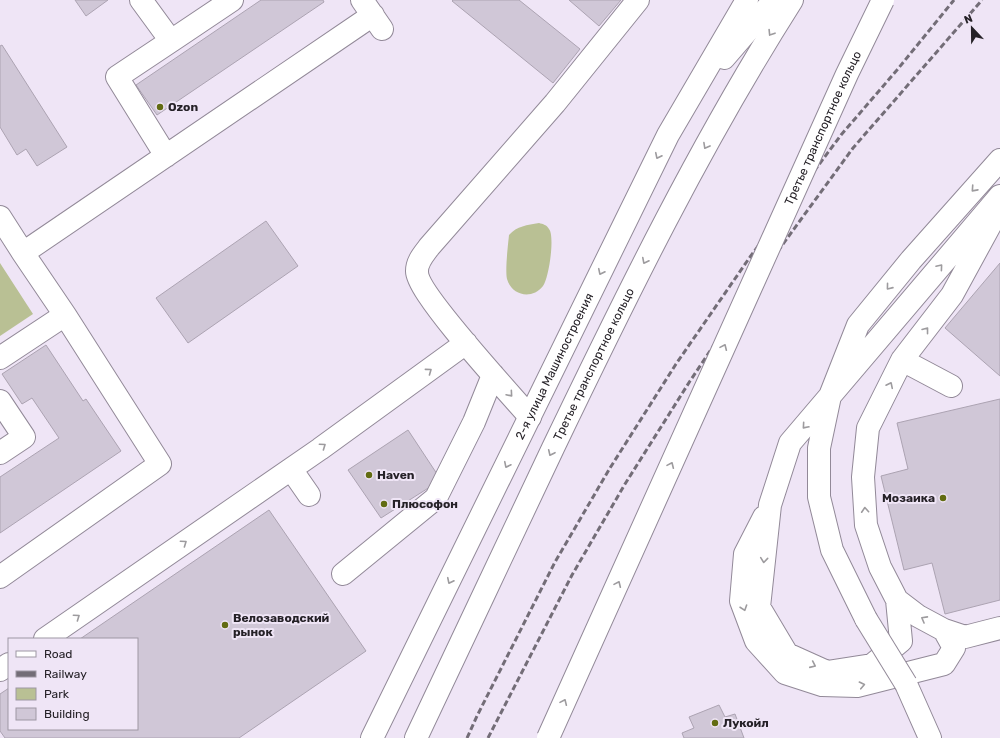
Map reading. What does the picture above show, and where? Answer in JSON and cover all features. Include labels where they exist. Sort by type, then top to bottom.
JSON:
[{"type":"main road","points":[[141,0],[171,41]]},
{"type":"main road","points":[[166,156],[117,77],[232,0]]},
{"type":"main road","points":[[530,417],[427,295],[419,282],[417,271],[419,260],[555,103],[638,0]]},
{"type":"main road","name":"2-я улица Машиностроения","points":[[372,738],[664,142],[747,0]]},
{"type":"main road","points":[[687,102],[774,0]]},
{"type":"main road","name":"Третье транспортное кольцо","points":[[416,738],[596,359],[649,254],[757,55],[792,0]]},
{"type":"main road","name":"Третье транспортное кольцо","points":[[548,738],[847,74],[883,0]]},
{"type":"main road","points":[[23,253],[372,15]]},
{"type":"main road","points":[[930,738],[906,684],[866,618],[832,550],[819,497],[819,448],[830,396],[858,325],[911,260],[1000,160]]},
{"type":"main road","points":[[944,630],[954,648],[944,664],[857,686],[822,685],[785,673],[756,641],[741,601],[745,554],[770,505],[790,443],[1000,196]]},
{"type":"main road","points":[[770,505],[759,607],[786,654],[828,672],[872,665],[900,641],[897,600],[880,567],[866,525],[863,477],[868,428],[902,360],[952,295],[1000,206]]},
{"type":"main road","points":[[0,217],[65,315],[160,464],[0,577]]},
{"type":"main road","points":[[0,358],[65,315]]},
{"type":"main road","points":[[46,638],[291,469],[466,343]]},
{"type":"main road","points":[[902,360],[951,386]]},
{"type":"main road","points":[[343,574],[436,498],[474,422],[493,375]]},
{"type":"main road","points":[[0,401],[24,437],[0,453]]},
{"type":"main road","points":[[291,469],[309,495]]},
{"type":"main road","points":[[897,600],[918,616],[944,630],[965,637],[1000,628]]},
{"type":"green space","points":[[539,223],[547,227],[551,233],[551,248],[547,275],[543,286],[538,290],[533,293],[523,294],[513,289],[506,275],[509,235],[526,225]]},
{"type":"green space","points":[[0,263],[33,314],[0,336]]},
{"type":"building","points":[[75,0],[108,0],[86,16]]},
{"type":"building","points":[[261,0],[323,0],[324,2],[157,115],[136,85]]},
{"type":"building","points":[[519,0],[580,49],[553,83],[452,1]]},
{"type":"building","points":[[569,0],[621,0],[599,26]]},
{"type":"building","points":[[2,45],[67,147],[37,166],[26,149],[17,155],[0,127],[0,46]]},
{"type":"building","points":[[266,221],[298,266],[188,343],[156,298]]},
{"type":"building","points":[[1000,263],[1000,376],[945,328]]},
{"type":"building","points":[[46,345],[83,401],[86,399],[121,451],[0,533],[0,477],[59,438],[32,398],[22,404],[2,374]]},
{"type":"building","name":"Мозаика","points":[[1000,399],[1000,600],[945,614],[932,563],[904,570],[881,476],[908,469],[897,423]]},
{"type":"building","points":[[408,430],[441,480],[381,518],[348,470]]},
{"type":"building","name":"Велозаводский рынок","points":[[269,510],[366,651],[239,738],[5,738],[0,731],[0,694],[8,689],[8,730],[138,730],[138,638],[81,638]]},
{"type":"building","name":"Лукойл","points":[[719,705],[725,717],[735,714],[744,738],[684,738],[682,733],[694,728],[689,717]]},
{"type":"railway","points":[[467,738],[555,562],[610,468],[676,364],[750,257],[841,135],[897,70],[954,0]]},
{"type":"railway","points":[[488,738],[572,575],[625,484],[690,381],[767,266],[853,148],[982,0]]},
{"type":"place","name":"Ozon","points":[[160,107]]},
{"type":"place","name":"Haven","points":[[369,475]]},
{"type":"place","name":"Мозаика","points":[[943,498]]},
{"type":"place","name":"Плюсофон","points":[[384,504]]},
{"type":"place","name":"Велозаводский рынок","points":[[225,625]]},
{"type":"place","name":"Лукойл","points":[[715,723]]}]
